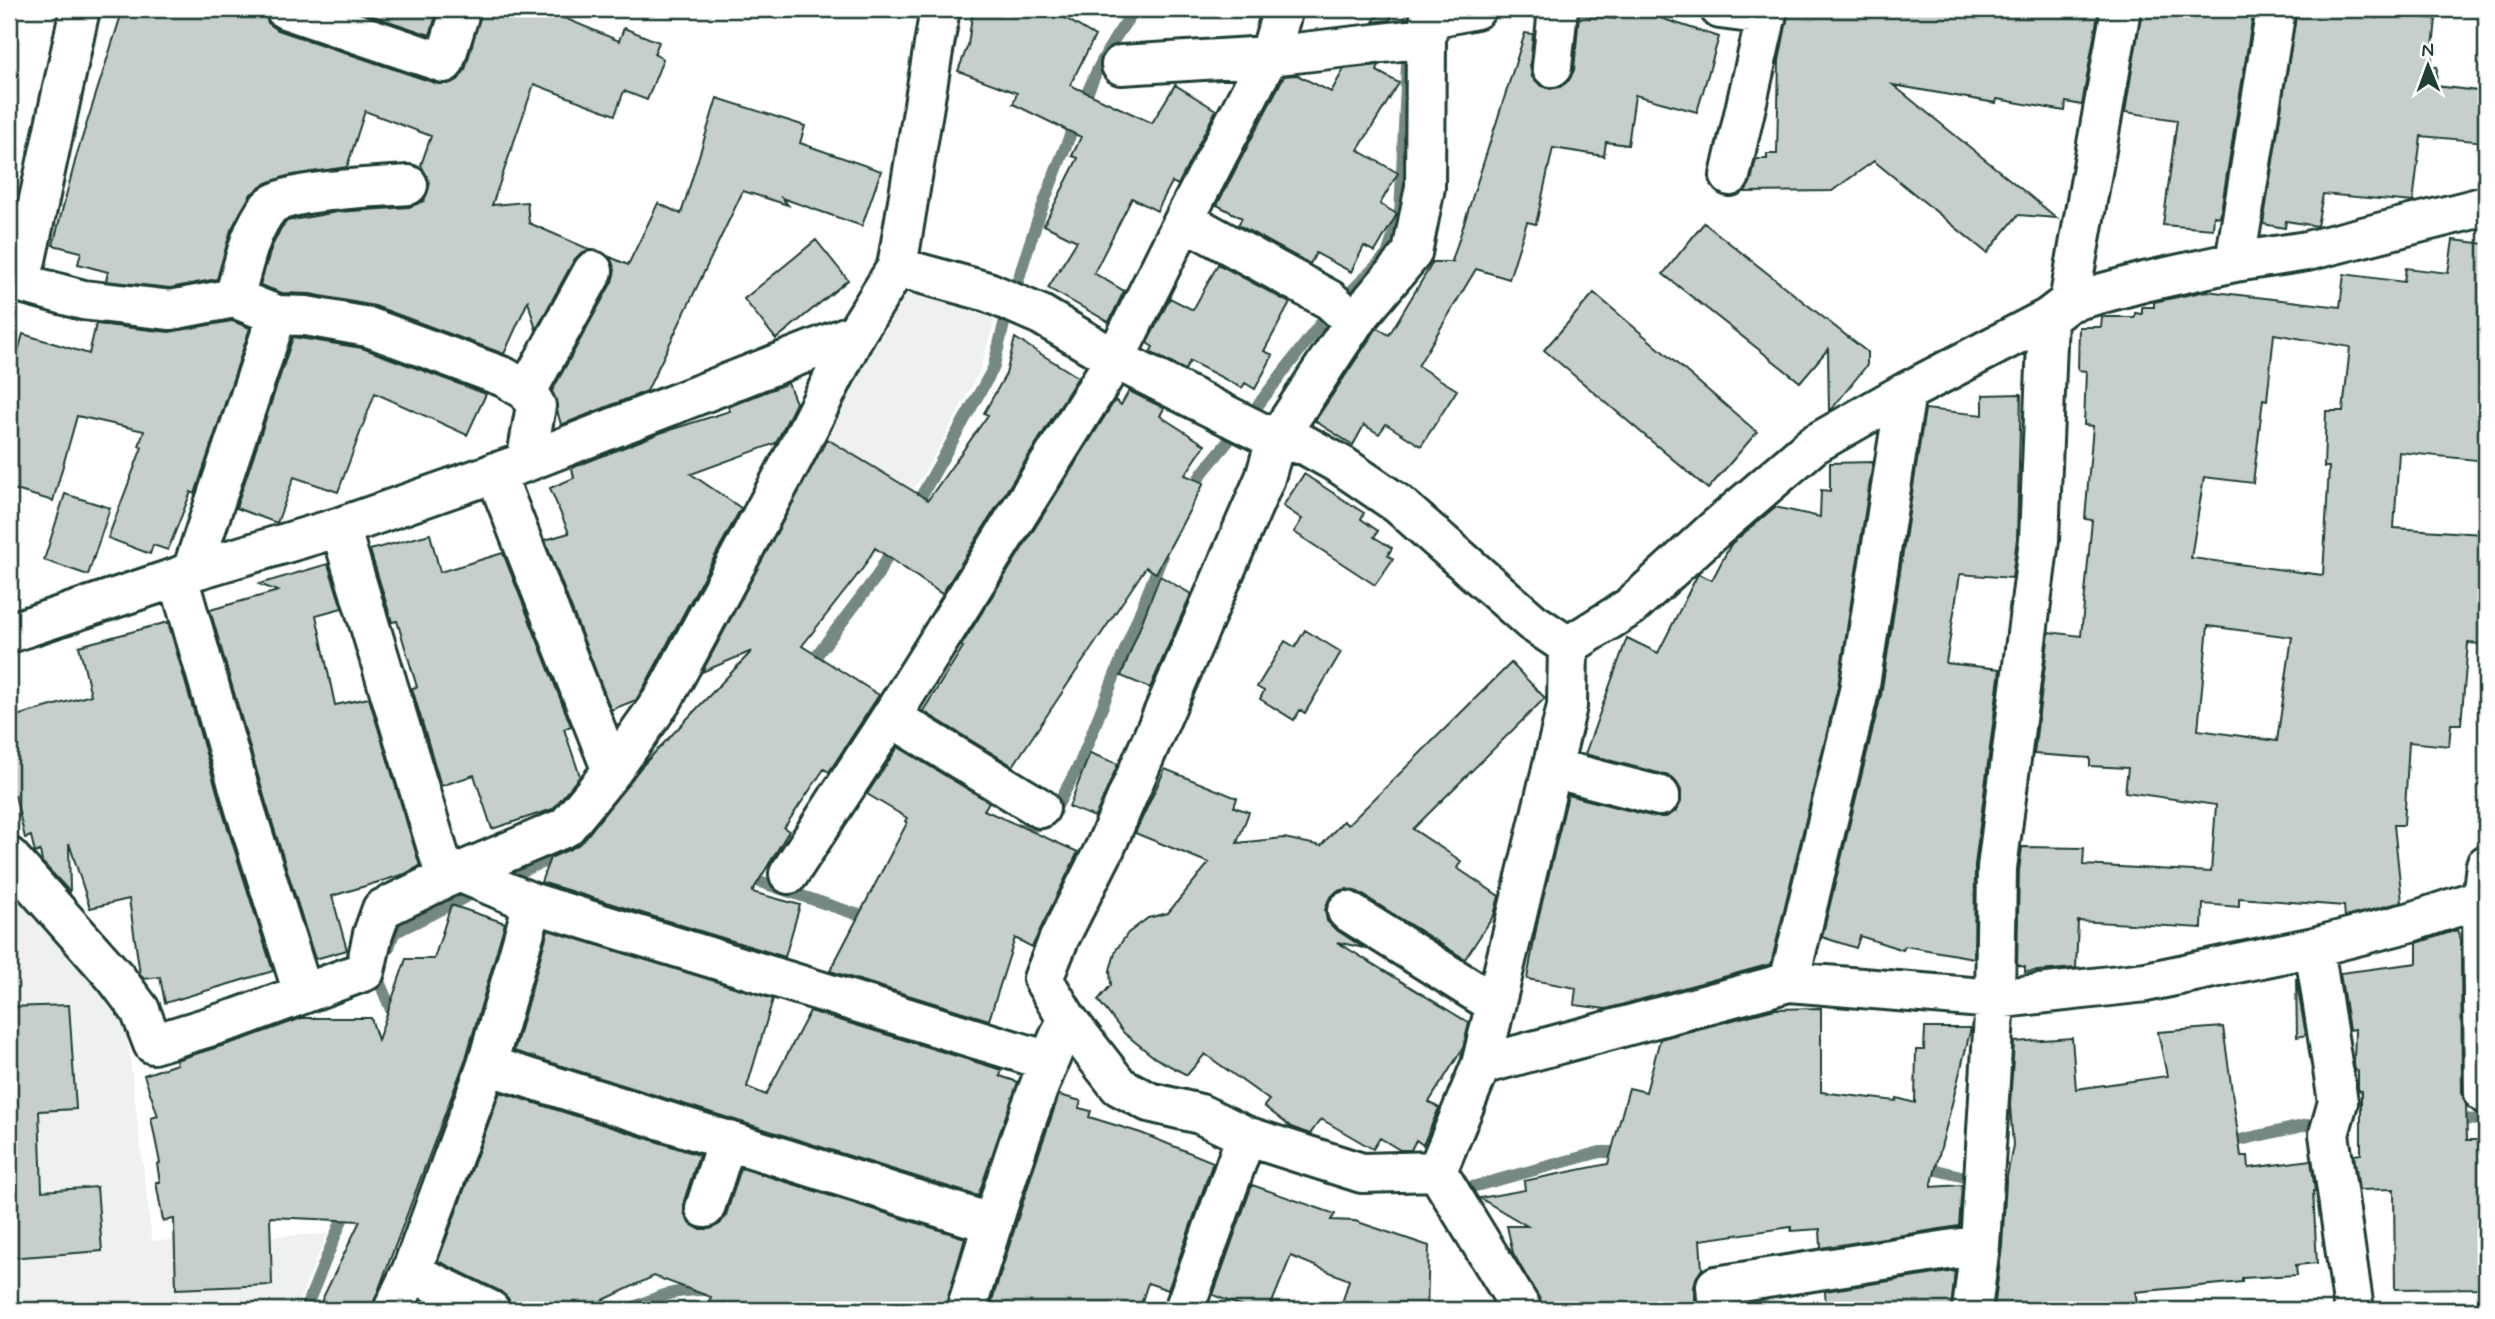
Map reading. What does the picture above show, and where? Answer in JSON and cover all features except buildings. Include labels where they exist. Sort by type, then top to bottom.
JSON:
[{"type":"street","points":[[80,9],[21,283],[83,300],[171,310],[234,298],[277,315],[306,316],[368,327],[504,377],[527,391],[536,406],[511,467],[612,771]]},
{"type":"street","points":[[285,9],[444,63],[461,9]]},
{"type":"street","points":[[9,857],[116,978],[140,1010],[153,1044],[238,1018],[365,971],[382,909],[566,827],[612,771],[663,699],[793,458],[856,333],[897,267],[940,9]]},
{"type":"street","points":[[789,874],[891,717],[1115,359],[1269,56],[1283,9]]},
{"type":"street","points":[[1121,65],[1269,56],[1430,22],[1476,9]]},
{"type":"street","points":[[1552,67],[1558,9]]},
{"type":"street","points":[[1720,9],[1767,12],[1730,176]]},
{"type":"street","points":[[1972,1310],[1980,1245],[1995,999],[1997,868],[2039,540],[2059,310],[2121,9]]},
{"type":"street","points":[[2235,262],[2276,9]]},
{"type":"street","points":[[1430,22],[1425,187],[1412,253],[1342,311],[1276,440],[1261,489],[1105,848],[1059,939],[1043,979],[1068,1019],[1119,1086],[1149,1102],[1200,1114],[1246,1136],[1362,1173],[1437,1171]]},
{"type":"street","points":[[234,298],[255,228],[271,205],[293,196],[408,185]]},
{"type":"street","points":[[1568,646],[1630,607],[1813,445],[2059,310],[2144,282],[2235,262],[2307,251],[2486,206]]},
{"type":"street","points":[[1184,220],[1342,311]]},
{"type":"street","points":[[897,267],[999,297],[1041,315],[1115,359],[1276,440],[1306,445],[1398,504],[1532,622],[1568,646]]},
{"type":"street","points":[[527,391],[593,271]]},
{"type":"street","points":[[277,315],[185,574],[241,796],[303,993]]},
{"type":"street","points":[[9,633],[185,574],[340,527],[511,467],[856,333]]},
{"type":"street","points":[[1789,982],[1859,691],[1906,392]]},
{"type":"street","points":[[340,527],[458,876]]},
{"type":"street","points":[[1437,1171],[1481,1065],[1567,706],[1568,646]]},
{"type":"street","points":[[891,717],[1040,808]]},
{"type":"street","points":[[1552,768],[1660,796]]},
{"type":"street","points":[[458,876],[519,898],[1048,1061]]},
{"type":"street","points":[[1481,1065],[1789,982],[1995,999],[2146,982],[2314,947],[2411,922],[2485,887],[2484,1093]]},
{"type":"street","points":[[393,1310],[411,1272],[487,1065],[519,898]]},
{"type":"street","points":[[1347,911],[1495,1004]]},
{"type":"street","points":[[2314,947],[2338,1102],[2329,1134],[2354,1310]]},
{"type":"street","points":[[966,1310],[1048,1061],[1068,1019]]},
{"type":"street","points":[[487,1065],[993,1224]]},
{"type":"street","points":[[1184,1310],[1246,1136]]},
{"type":"street","points":[[705,1208],[727,1140]]},
{"type":"street","points":[[1437,1171],[1522,1310]]},
{"type":"street","points":[[1718,1310],[1716,1286],[1980,1245]]},
{"type":"street","points":[[411,1272],[490,1310]]},
{"type":"shaded area","points":[[922,291],[962,303],[995,320],[979,372],[938,449],[870,562],[780,499],[871,342],[901,297]]},
{"type":"shaded area","points":[[9,889],[106,994],[126,1026],[152,1241],[327,1234],[295,1310],[9,1310]]},
{"type":"waterway","points":[[1018,281],[1042,209],[1090,86],[1105,55],[1136,9]]},
{"type":"waterway","points":[[1408,35],[1411,9]]},
{"type":"waterway","points":[[1190,492],[1324,319],[1387,255],[1400,215],[1407,63]]},
{"type":"waterway","points":[[914,509],[993,369],[1004,324]]},
{"type":"waterway","points":[[807,668],[877,576],[895,543]]},
{"type":"waterway","points":[[1010,831],[1048,823],[1080,763],[1162,557]]},
{"type":"waterway","points":[[500,880],[564,854]]},
{"type":"waterway","points":[[745,877],[874,920]]},
{"type":"waterway","points":[[389,947],[394,933],[480,890]]},
{"type":"waterway","points":[[383,967],[379,981],[396,1022]]},
{"type":"waterway","points":[[2452,1119],[2486,1120]]},
{"type":"waterway","points":[[2222,1144],[2307,1125]]},
{"type":"waterway","points":[[1472,1187],[1600,1152],[1626,1152]]},
{"type":"waterway","points":[[1920,1166],[1965,1177],[2022,1183]]},
{"type":"waterway","points":[[305,1310],[348,1205]]},
{"type":"waterway","points":[[628,1310],[666,1295],[706,1290]]}]
